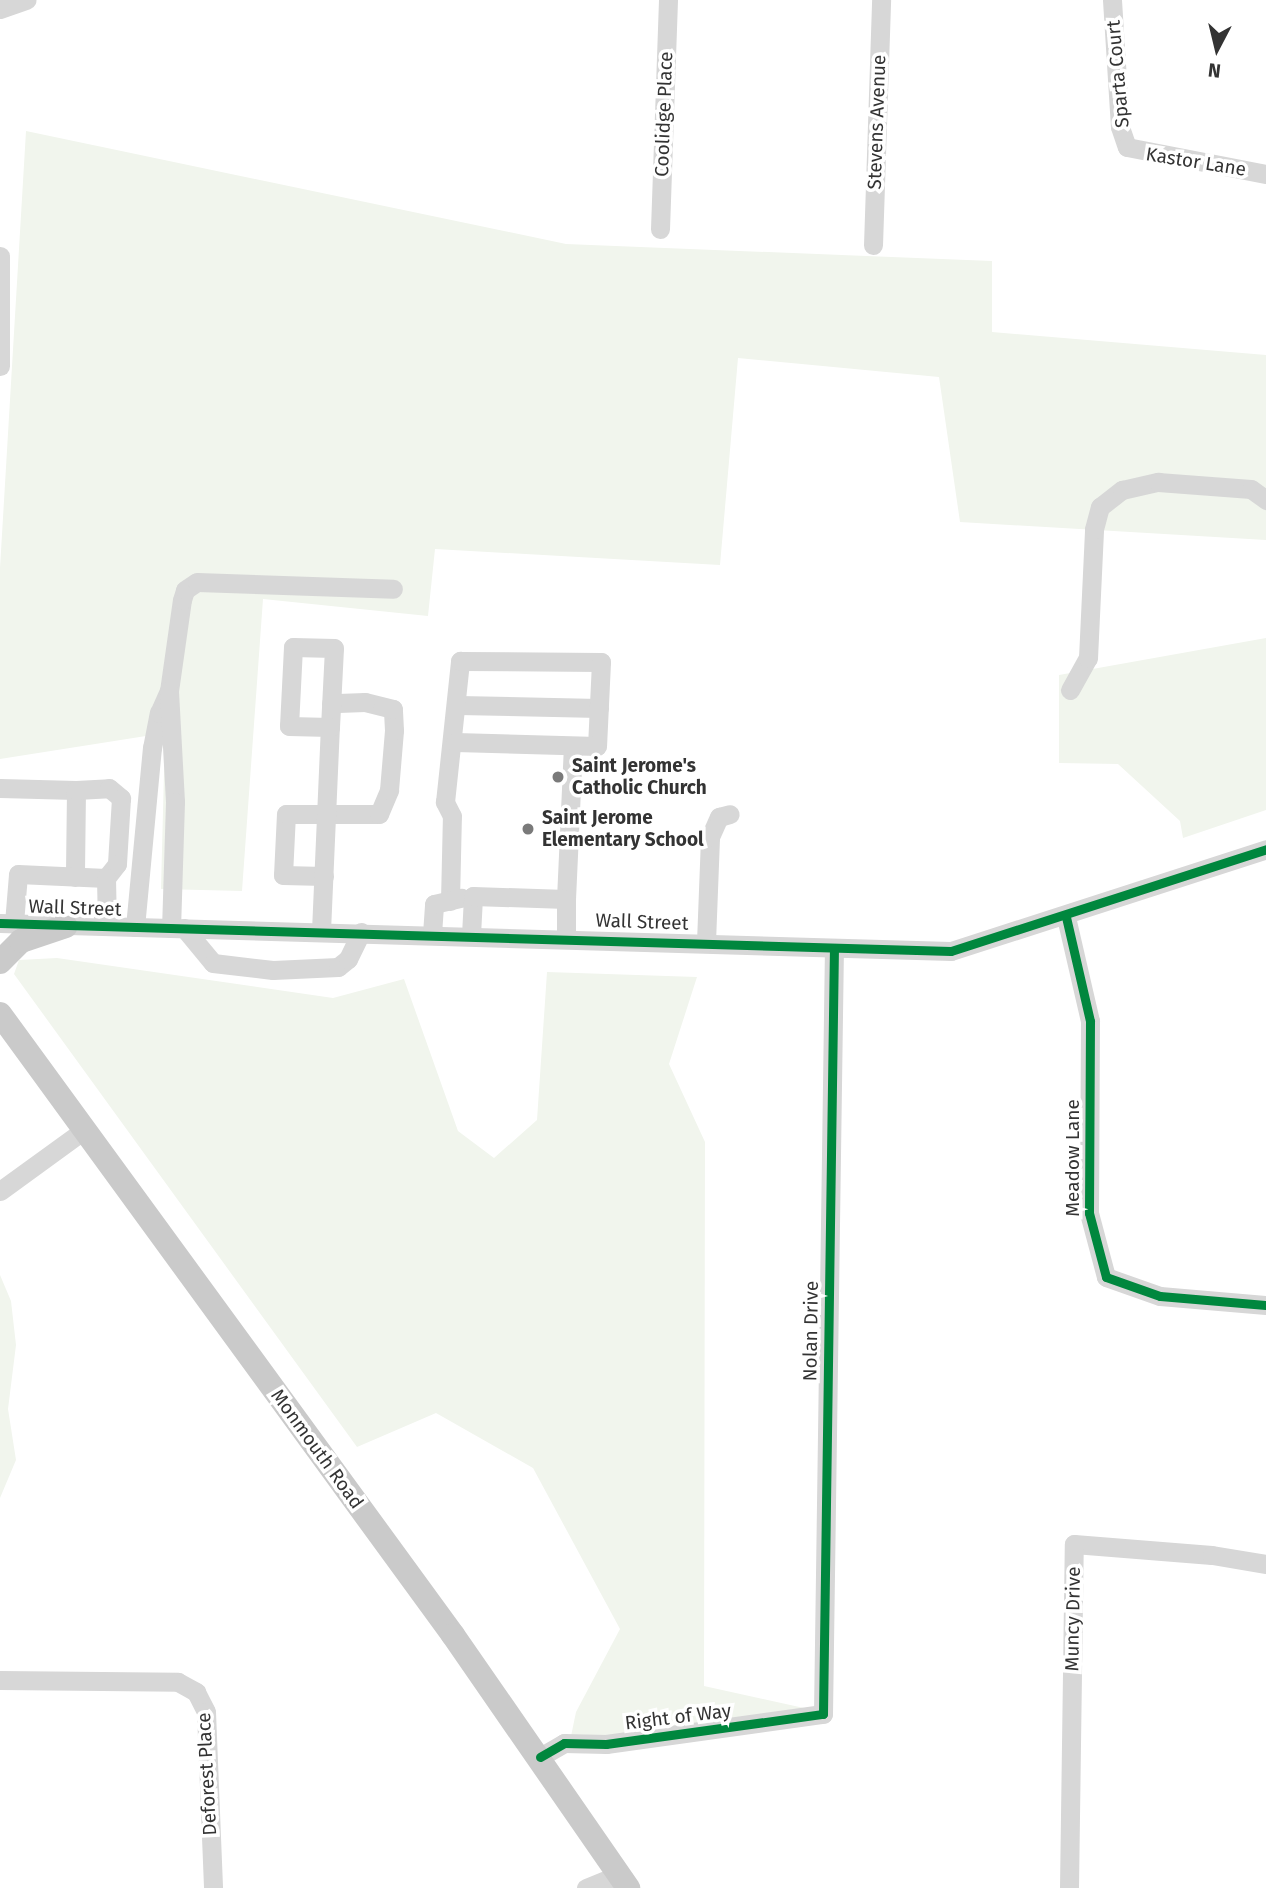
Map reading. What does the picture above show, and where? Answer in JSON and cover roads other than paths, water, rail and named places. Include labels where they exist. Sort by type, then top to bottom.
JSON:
[{"type":"main road","points":[[0,962],[22,940],[66,926]]},
{"type":"main road","points":[[0,993],[2,1017]]},
{"type":"main road","name":"Monmouth Road","points":[[2,1017],[540,1757],[624,1882]]},
{"type":"street","points":[[0,9],[26,0]]},
{"type":"street","name":"Coolidge Place","points":[[660,229],[668,0]]},
{"type":"street","name":"Stevens Avenue","points":[[873,244],[881,0]]},
{"type":"street","name":"Sparta Court","points":[[1112,0],[1120,127],[1127,147]]},
{"type":"street","name":"Kastor Lane","points":[[1127,147],[1266,174]]},
{"type":"street","points":[[0,256],[0,366]]},
{"type":"street","points":[[1070,690],[1088,658],[1094,529],[1100,507],[1122,490],[1158,482],[1251,489],[1266,500]]},
{"type":"street","points":[[361,932],[348,958],[338,967],[273,970],[214,963],[177,928],[175,802],[169,691],[182,600],[185,590],[197,582],[393,589]]},
{"type":"street","points":[[321,931],[334,648],[293,647],[289,726],[330,727]]},
{"type":"street","points":[[450,901],[453,816],[445,802],[451,751],[458,705],[460,660],[601,662],[597,746],[451,751]]},
{"type":"street","points":[[135,927],[150,759],[159,713],[169,691]]},
{"type":"street","points":[[324,876],[283,875],[286,814],[379,814],[386,807],[394,730],[393,709],[365,702],[331,703]]},
{"type":"street","points":[[458,705],[599,708]]},
{"type":"street","points":[[566,937],[573,746]]},
{"type":"street","points":[[0,788],[109,788],[121,798],[117,864],[106,878],[107,926]]},
{"type":"street","points":[[75,877],[76,790]]},
{"type":"street","points":[[706,942],[710,837],[719,817],[730,814]]},
{"type":"street","name":"Wall Street","points":[[7,923],[566,937],[951,951],[1066,917],[1266,849]]},
{"type":"street","points":[[7,923],[18,874],[106,878]]},
{"type":"street","points":[[432,934],[434,904],[474,896],[566,899]]},
{"type":"street","points":[[471,935],[474,896]]},
{"type":"street","name":"Meadow Lane","points":[[1066,917],[1090,1021],[1088,1213],[1105,1277]]},
{"type":"street","name":"Nolan Drive","points":[[823,1714],[834,948]]},
{"type":"street","points":[[0,1191],[84,1130]]},
{"type":"street","points":[[1089,1289],[1105,1277],[1160,1296],[1266,1305]]},
{"type":"street","name":"Muncy Drive","points":[[1069,1888],[1067,1537],[1266,1564]]},
{"type":"street","name":"Deforest Place","points":[[0,1680],[177,1682],[195,1692],[206,1712],[213,1888]]},
{"type":"street","name":"Right of Way","points":[[540,1757],[564,1743],[606,1744],[823,1714]]},
{"type":"street","points":[[586,1888],[624,1882]]},
{"type":"place","name":"Saint Jerome's Catholic Church","points":[[558,777]]},
{"type":"place","name":"Saint Jerome Elementary School","points":[[528,829]]}]
